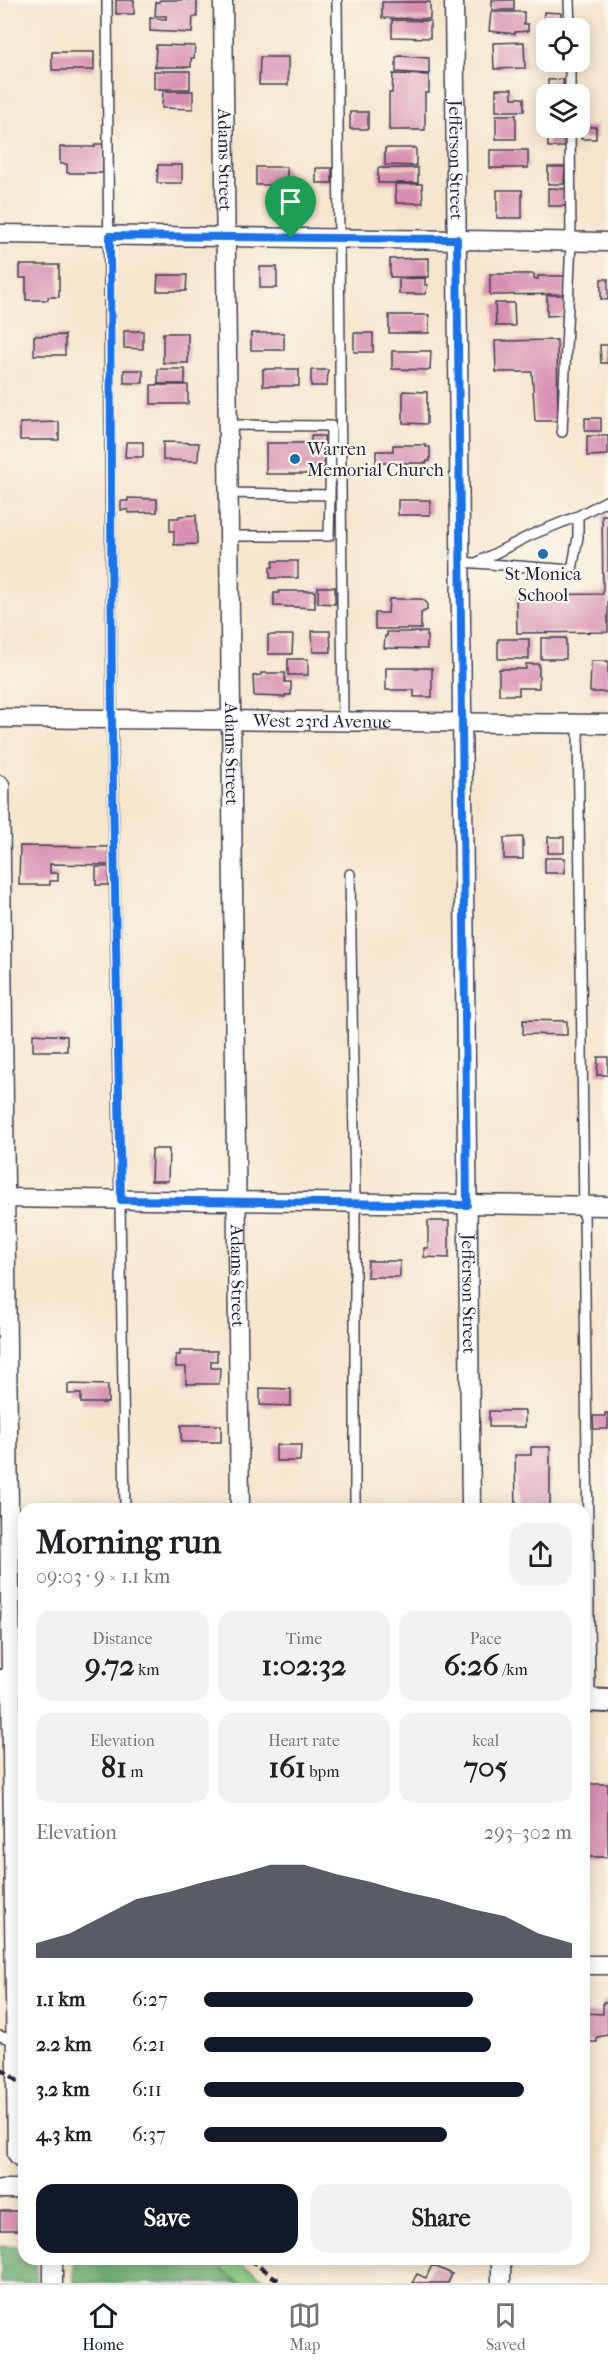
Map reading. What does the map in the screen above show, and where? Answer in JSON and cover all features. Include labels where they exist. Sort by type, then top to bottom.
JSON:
[{"type":"street","name":"Adams Street","points":[[223,0],[240,1503]]},
{"type":"street","name":"Jefferson Street","points":[[454,0],[457,239],[469,562],[463,723],[471,1503]]},
{"type":"street","points":[[0,234],[608,243]]},
{"type":"street","name":"West 23rd Avenue","points":[[0,718],[608,724]]},
{"type":"street","points":[[0,785],[3,1198],[11,1681],[8,2039],[18,2155]]},
{"type":"street","points":[[3,1198],[608,1206]]},
{"type":"street","points":[[590,1965],[608,1965]]},
{"type":"street","points":[[0,2189],[18,2189]]},
{"type":"street","points":[[53,2265],[53,2283]]},
{"type":"street","points":[[501,2265],[501,2283]]},
{"type":"lane","points":[[107,0],[112,718],[125,1503]]},
{"type":"lane","points":[[337,0],[343,721]]},
{"type":"lane","points":[[569,0],[570,18]]},
{"type":"lane","points":[[562,432],[571,242],[570,138]]},
{"type":"lane","points":[[228,425],[331,426],[329,536],[230,536]]},
{"type":"lane","points":[[229,493],[330,495]]},
{"type":"lane","points":[[469,562],[578,516],[608,500]]},
{"type":"lane","points":[[469,562],[572,570],[578,537],[578,516]]},
{"type":"lane","points":[[578,724],[585,1503]]},
{"type":"lane","points":[[350,874],[355,1203],[355,1503]]},
{"type":"lane","points":[[590,1630],[594,1701]]},
{"type":"green space","points":[[0,2246],[18,2246],[18,2265],[36,2265],[36,2283],[0,2283]]},
{"type":"green space","points":[[74,2265],[216,2265],[240,2283],[74,2283]]},
{"type":"green space","points":[[242,2265],[271,2283],[240,2283],[217,2266]]},
{"type":"building","points":[[116,0],[134,0],[134,14],[116,14]]},
{"type":"building","points":[[160,0],[197,0],[197,17],[193,17],[192,33],[150,31],[150,18],[166,19],[166,16],[155,16],[156,2]]},
{"type":"building","points":[[492,0],[514,0],[514,10],[492,10]]},
{"type":"building","points":[[382,2],[430,2],[430,19],[382,18]]},
{"type":"building","points":[[491,12],[524,12],[524,24],[528,24],[528,31],[515,32],[515,34],[489,31]]},
{"type":"building","points":[[544,12],[561,13],[561,18],[544,18]]},
{"type":"building","points":[[392,20],[430,21],[430,38],[392,37]]},
{"type":"building","points":[[524,42],[525,68],[494,69],[493,43]]},
{"type":"building","points":[[156,45],[195,46],[191,67],[155,67]]},
{"type":"building","points":[[52,52],[94,52],[94,70],[52,70]]},
{"type":"building","points":[[260,57],[288,57],[288,85],[259,85]]},
{"type":"building","points":[[396,57],[429,58],[429,74],[396,72]]},
{"type":"building","points":[[154,71],[190,71],[190,89],[154,89]]},
{"type":"building","points":[[393,74],[429,75],[429,93],[425,93],[425,130],[389,130],[389,93],[392,93]]},
{"type":"building","points":[[563,79],[563,84],[548,84],[548,80]]},
{"type":"building","points":[[496,89],[512,89],[512,98],[524,98],[524,111],[496,111]]},
{"type":"building","points":[[163,91],[193,91],[193,109],[162,108]]},
{"type":"building","points":[[350,112],[368,112],[368,129],[350,129]]},
{"type":"building","points":[[496,115],[516,115],[516,139],[496,139]]},
{"type":"building","points":[[590,127],[596,127],[596,139],[581,139],[590,138]]},
{"type":"building","points":[[548,138],[565,138],[564,147],[548,147]]},
{"type":"building","points":[[95,144],[103,144],[103,173],[67,173],[67,164],[60,164],[60,147],[95,147]]},
{"type":"building","points":[[385,148],[416,148],[416,166],[385,165]]},
{"type":"building","points":[[490,150],[528,150],[528,168],[490,168]]},
{"type":"building","points":[[158,165],[182,165],[182,183],[157,183]]},
{"type":"building","points":[[256,167],[287,167],[287,185],[256,185]]},
{"type":"building","points":[[548,167],[565,167],[564,184],[548,184]]},
{"type":"building","points":[[316,168],[332,168],[332,183],[316,183]]},
{"type":"building","points":[[378,168],[418,168],[418,183],[378,183]]},
{"type":"building","points":[[395,184],[422,184],[423,203],[396,203]]},
{"type":"building","points":[[548,188],[566,189],[566,206],[548,206]]},
{"type":"building","points":[[497,190],[522,190],[522,218],[497,218]]},
{"type":"building","points":[[429,258],[429,277],[390,277],[390,259]]},
{"type":"building","points":[[20,265],[59,265],[59,297],[48,297],[48,300],[26,300],[26,278],[20,278]]},
{"type":"building","points":[[260,267],[277,267],[277,288],[260,288]]},
{"type":"building","points":[[490,274],[534,274],[534,279],[538,279],[538,276],[566,276],[566,294],[490,295]]},
{"type":"building","points":[[158,275],[187,275],[186,291],[157,291]]},
{"type":"building","points":[[425,278],[425,285],[428,285],[425,294],[399,294],[399,279]]},
{"type":"building","points":[[601,279],[608,279],[608,300],[601,299]]},
{"type":"building","points":[[547,295],[564,295],[564,315],[547,316]]},
{"type":"building","points":[[495,303],[514,303],[515,326],[496,326]]},
{"type":"building","points":[[389,315],[429,315],[429,333],[389,333]]},
{"type":"building","points":[[124,331],[143,331],[143,349],[124,348]]},
{"type":"building","points":[[163,333],[188,333],[188,363],[163,363]]},
{"type":"building","points":[[251,333],[284,333],[284,350],[251,350]]},
{"type":"building","points":[[354,333],[373,333],[373,352],[354,352]]},
{"type":"building","points":[[65,335],[65,355],[34,355],[34,336]]},
{"type":"building","points":[[557,340],[558,421],[535,421],[532,372],[496,372],[495,341]]},
{"type":"building","points":[[600,345],[608,345],[608,363],[601,363]]},
{"type":"building","points":[[392,351],[431,351],[430,370],[392,369]]},
{"type":"building","points":[[158,369],[185,369],[185,384],[158,384]]},
{"type":"building","points":[[263,369],[299,369],[299,386],[263,386]]},
{"type":"building","points":[[124,370],[143,370],[143,383],[124,383]]},
{"type":"building","points":[[311,370],[328,370],[327,386],[311,386]]},
{"type":"building","points":[[151,385],[188,385],[188,404],[151,404]]},
{"type":"building","points":[[403,391],[427,392],[427,424],[403,423]]},
{"type":"building","points":[[585,418],[601,418],[601,431],[585,431]]},
{"type":"building","points":[[59,422],[59,440],[20,440],[20,423]]},
{"type":"building","name":"Warren Memorial Church","points":[[311,436],[324,436],[324,474],[266,474],[266,443],[311,443]]},
{"type":"building","points":[[587,436],[608,436],[608,455],[587,456]]},
{"type":"building","points":[[126,442],[143,442],[143,457],[125,457]]},
{"type":"building","points":[[163,442],[199,443],[198,461],[163,460]]},
{"type":"building","points":[[393,445],[426,445],[430,447],[430,461],[427,463],[376,463],[376,451],[393,451]]},
{"type":"building","points":[[128,498],[157,499],[157,512],[128,513],[128,510],[121,510],[121,501],[128,501]]},
{"type":"building","points":[[398,500],[430,500],[430,515],[398,515]]},
{"type":"building","points":[[196,515],[197,544],[174,545],[174,531],[170,531],[170,518]]},
{"type":"building","points":[[602,515],[608,515],[608,632],[517,633],[516,595],[603,594]]},
{"type":"building","points":[[273,561],[298,561],[298,578],[270,578],[270,567],[273,567]]},
{"type":"building","points":[[318,587],[335,587],[335,604],[318,603]]},
{"type":"building","points":[[279,591],[315,591],[315,608],[274,606],[274,593],[279,593]]},
{"type":"building","points":[[389,599],[422,599],[427,603],[427,610],[421,613],[421,629],[375,629],[375,613],[388,613]]},
{"type":"building","points":[[312,631],[330,631],[331,652],[313,652]]},
{"type":"building","points":[[387,632],[427,632],[427,649],[384,648]]},
{"type":"building","points":[[268,635],[293,635],[292,654],[268,654]]},
{"type":"building","points":[[541,638],[566,638],[566,659],[541,659]]},
{"type":"building","points":[[498,639],[529,639],[529,659],[498,659]]},
{"type":"building","points":[[288,659],[308,659],[308,675],[288,675]]},
{"type":"building","points":[[591,661],[608,661],[608,692],[590,692]]},
{"type":"building","points":[[526,664],[539,664],[539,688],[519,688],[519,695],[499,695],[499,669],[526,669]]},
{"type":"building","points":[[386,668],[432,668],[432,697],[414,697],[414,690],[386,690]]},
{"type":"building","points":[[261,673],[285,673],[285,682],[291,682],[291,695],[285,695],[285,697],[254,696],[253,676],[261,675]]},
{"type":"building","points":[[523,837],[523,859],[504,859],[504,838]]},
{"type":"building","points":[[548,837],[564,837],[564,853],[548,853]]},
{"type":"building","points":[[20,846],[109,847],[109,865],[50,864],[50,873],[58,873],[58,881],[50,881],[50,885],[19,885]]},
{"type":"building","points":[[545,858],[565,858],[565,873],[545,873]]},
{"type":"building","points":[[96,867],[109,867],[109,885],[96,885]]},
{"type":"building","points":[[523,1020],[567,1021],[567,1035],[523,1034]]},
{"type":"building","points":[[33,1034],[67,1036],[67,1051],[33,1051]]},
{"type":"building","points":[[598,1057],[608,1057],[608,1075],[597,1075]]},
{"type":"building","points":[[152,1149],[169,1149],[168,1181],[151,1181]]},
{"type":"building","points":[[428,1221],[449,1221],[449,1258],[424,1257],[424,1248],[428,1248]]},
{"type":"building","points":[[368,1261],[400,1261],[400,1277],[367,1277]]},
{"type":"building","points":[[180,1351],[217,1351],[217,1361],[211,1361],[211,1368],[220,1368],[219,1384],[186,1384],[186,1367],[176,1367],[176,1355],[180,1355]]},
{"type":"building","points":[[68,1384],[108,1385],[108,1403],[81,1403],[81,1394],[68,1394]]},
{"type":"building","points":[[260,1388],[291,1389],[291,1406],[260,1405]]},
{"type":"building","points":[[489,1411],[525,1411],[525,1427],[489,1427]]},
{"type":"building","points":[[605,1413],[608,1413],[608,1429],[594,1429],[593,1416],[605,1416]]},
{"type":"building","points":[[181,1425],[221,1425],[221,1442],[181,1442]]},
{"type":"building","points":[[276,1445],[301,1445],[300,1461],[276,1461]]},
{"type":"building","points":[[531,1447],[550,1447],[550,1503],[516,1503],[515,1455],[531,1455]]},
{"type":"building","points":[[590,1784],[608,1784],[608,1857],[590,1857]]},
{"type":"building","points":[[603,2002],[608,2002],[608,2035],[597,2037],[597,2042],[590,2042],[590,2013],[603,2014]]},
{"type":"building","points":[[0,2211],[18,2211],[18,2230],[0,2230]]},
{"type":"building","points":[[432,2265],[452,2274],[448,2283],[412,2283],[417,2274],[426,2278]]},
{"type":"railway","points":[[0,2068],[18,2082]]},
{"type":"railway","points":[[257,2265],[282,2283]]},
{"type":"place","name":"Warren Memorial Church","points":[[295,459]]},
{"type":"place","name":"St Monica School","points":[[543,554]]},
{"type":"route","points":[[110,236],[291,238],[457,239],[467,1205],[121,1200],[112,735],[110,236]]}]
